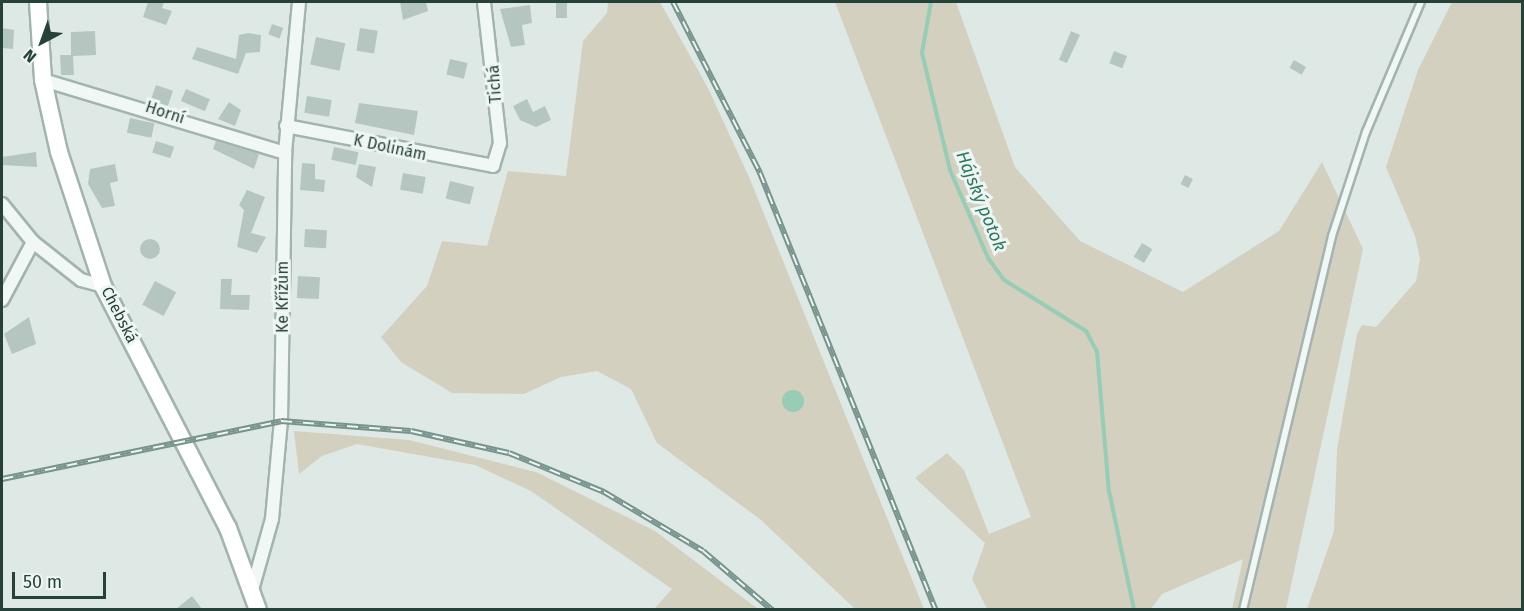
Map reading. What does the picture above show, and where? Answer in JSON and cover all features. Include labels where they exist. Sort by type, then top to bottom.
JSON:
[{"type":"street","name":"Chebská","points":[[38,2],[43,80],[59,152],[103,286],[201,474],[258,609]]},
{"type":"street","name":"Ke Křížům","points":[[252,591],[272,519],[281,422],[286,126],[299,2]]},
{"type":"street","name":"Tichá","points":[[484,2],[500,143],[493,166]]},
{"type":"street","name":"Horní","points":[[43,80],[285,153]]},
{"type":"street","name":"K Dolinám","points":[[286,126],[493,166]]},
{"type":"street","points":[[2,204],[33,242],[81,280],[103,286]]},
{"type":"street","points":[[2,300],[33,242]]},
{"type":"lane","points":[[1243,609],[1332,236],[1366,132],[1421,2]]},
{"type":"shaded area","points":[[608,2],[660,2],[708,88],[749,177],[924,609],[855,609],[761,520],[657,443],[631,389],[597,371],[561,377],[524,394],[452,393],[401,362],[381,337],[427,286],[442,241],[487,246],[508,171],[566,176],[583,41],[607,13]]},
{"type":"shaded area","points":[[835,2],[956,2],[1015,167],[1080,241],[1183,292],[1279,231],[1322,162],[1363,249],[1286,609],[1232,609],[1243,559],[1162,594],[1151,609],[987,609],[972,579],[985,543],[915,478],[947,453],[964,470],[989,534],[1031,517]]},
{"type":"shaded area","points":[[1452,2],[1522,2],[1522,609],[1307,609],[1334,531],[1337,449],[1357,334],[1362,325],[1376,327],[1416,281],[1420,259],[1415,236],[1386,167],[1418,70]]},
{"type":"shaded area","points":[[793,390],[801,393],[804,401],[801,409],[793,412],[785,409],[782,401],[785,393]]},
{"type":"shaded area","points":[[294,431],[409,440],[536,472],[655,531],[758,609],[654,609],[672,589],[531,491],[475,465],[357,444],[322,456],[299,474]]},
{"type":"building","points":[[148,2],[164,2],[162,8],[172,11],[166,25],[143,17]]},
{"type":"building","points":[[400,2],[426,2],[428,11],[403,20]]},
{"type":"building","points":[[556,2],[567,2],[567,18],[556,18]]},
{"type":"building","points":[[530,5],[532,23],[522,25],[525,45],[511,47],[500,9]]},
{"type":"building","points":[[272,24],[283,28],[280,38],[268,34]]},
{"type":"building","points":[[2,28],[14,30],[13,49],[2,48]]},
{"type":"building","points":[[360,28],[378,31],[374,54],[356,51]]},
{"type":"building","points":[[95,31],[96,55],[73,56],[74,75],[61,75],[60,55],[71,55],[71,32]]},
{"type":"building","points":[[1071,31],[1080,35],[1067,63],[1059,60]]},
{"type":"building","points":[[248,33],[261,35],[260,52],[246,53],[238,74],[192,59],[197,47],[236,59],[239,35]]},
{"type":"building","points":[[316,37],[345,43],[340,71],[310,64]]},
{"type":"building","points":[[1114,51],[1127,56],[1122,68],[1109,63]]},
{"type":"building","points":[[450,59],[468,63],[464,79],[446,75]]},
{"type":"building","points":[[1294,60],[1306,67],[1302,75],[1290,68]]},
{"type":"building","points":[[156,85],[173,91],[168,106],[151,100]]},
{"type":"building","points":[[186,89],[210,99],[205,111],[181,101]]},
{"type":"building","points":[[307,96],[332,100],[329,117],[304,113]]},
{"type":"building","points":[[527,99],[533,112],[545,106],[551,120],[536,127],[520,120],[513,106]]},
{"type":"building","points":[[229,102],[241,110],[235,126],[218,119]]},
{"type":"building","points":[[359,103],[418,111],[414,135],[355,123]]},
{"type":"building","points":[[130,118],[154,123],[151,138],[127,133]]},
{"type":"building","points":[[156,141],[174,147],[170,158],[152,152]]},
{"type":"building","points":[[216,141],[259,154],[254,169],[213,149]]},
{"type":"building","points":[[334,147],[358,152],[356,165],[331,160]]},
{"type":"building","points":[[36,152],[37,167],[2,165],[2,157]]},
{"type":"building","points":[[302,163],[315,164],[315,179],[325,180],[324,192],[300,190]]},
{"type":"building","points":[[115,164],[118,181],[110,183],[115,206],[102,208],[88,184],[90,169]]},
{"type":"building","points":[[359,164],[376,167],[372,187],[356,177]]},
{"type":"building","points":[[403,173],[426,177],[423,194],[400,190]]},
{"type":"building","points":[[1185,175],[1193,179],[1188,188],[1180,184]]},
{"type":"building","points":[[450,181],[474,187],[470,205],[446,198]]},
{"type":"building","points":[[247,190],[265,197],[251,233],[266,237],[257,253],[237,247],[244,210],[239,205]]},
{"type":"building","points":[[305,229],[327,230],[326,248],[304,247]]},
{"type":"building","points":[[146,239],[154,239],[160,245],[160,253],[154,259],[146,259],[140,253],[140,245]]},
{"type":"building","points":[[1142,243],[1152,249],[1144,263],[1134,257]]},
{"type":"building","points":[[298,276],[320,277],[319,299],[297,298]]},
{"type":"building","points":[[221,279],[232,279],[231,295],[250,295],[249,310],[220,309]]},
{"type":"building","points":[[155,281],[176,292],[164,316],[142,305]]},
{"type":"building","points":[[29,317],[36,344],[12,354],[4,334]]},
{"type":"building","points":[[192,596],[202,609],[176,609]]},
{"type":"waterway","name":"Hájský potok","points":[[931,2],[922,53],[950,170],[988,258],[1004,280],[1086,331],[1097,352],[1109,491],[1134,610]]},
{"type":"railway","points":[[673,2],[760,173],[936,610]]},
{"type":"railway","points":[[2,479],[281,421],[411,431],[509,453],[604,492],[703,551],[772,610]]}]
